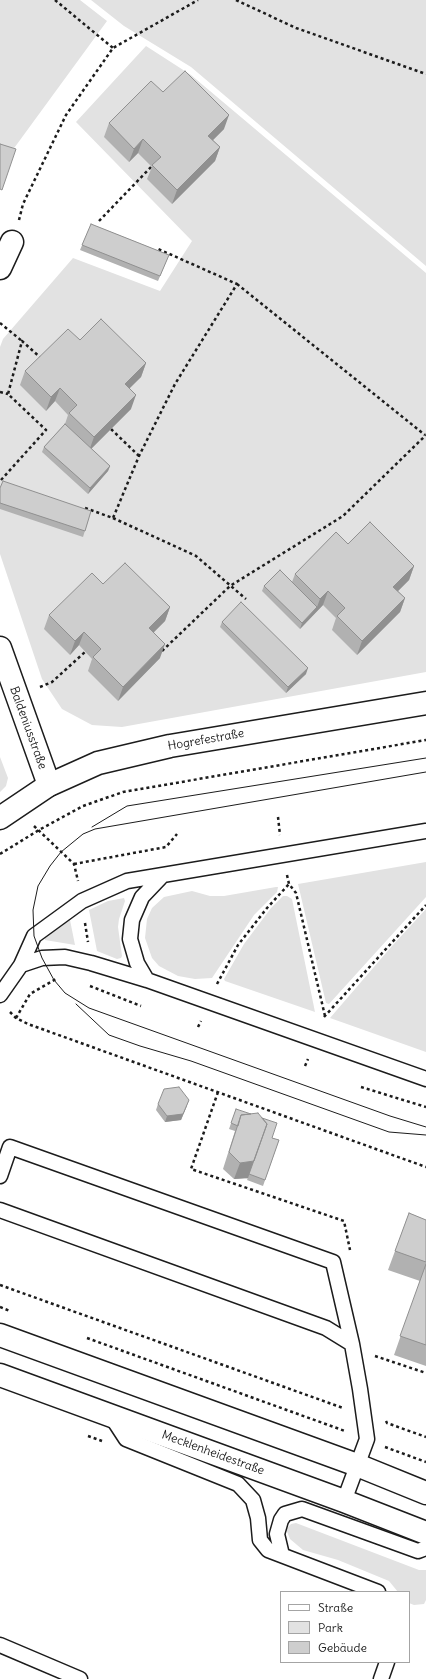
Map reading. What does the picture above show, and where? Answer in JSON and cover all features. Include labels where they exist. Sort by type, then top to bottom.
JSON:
[{"type":"main road","points":[[0,268],[12,242]]},
{"type":"main road","name":"Baldeniusstraße","points":[[0,648],[49,785]]},
{"type":"main road","name":"Hogrefestraße","points":[[7,812],[49,785],[98,763],[170,746],[426,704]]},
{"type":"main road","points":[[0,1335],[357,1465],[426,1492]]},
{"type":"main road","name":"Mecklenheidestraße","points":[[0,1375],[344,1501],[426,1533]]},
{"type":"lane","points":[[3,1001],[22,965],[34,936],[82,901],[127,881],[426,830]]},
{"type":"lane","points":[[147,980],[138,963],[130,939],[132,920],[142,897],[163,875]]},
{"type":"lane","points":[[22,965],[42,958],[65,957],[90,963],[147,980],[426,1079]]},
{"type":"lane","points":[[0,1176],[10,1146],[333,1262],[352,1344],[367,1439],[344,1501]]},
{"type":"lane","points":[[0,1210],[326,1328],[352,1344]]},
{"type":"lane","points":[[111,1416],[126,1439],[238,1484],[253,1500],[258,1518],[260,1540],[268,1550],[375,1591]]},
{"type":"lane","points":[[282,1556],[277,1534],[281,1520],[285,1514],[302,1509],[418,1551],[426,1548]]},
{"type":"lane","points":[[0,1645],[80,1679]]},
{"type":"lane","points":[[381,1679],[387,1663]]},
{"type":"path","points":[[54,0],[113,48]]},
{"type":"path","points":[[12,242],[23,204],[66,115],[113,48],[198,0]]},
{"type":"path","points":[[236,0],[296,28],[426,74]]},
{"type":"path","points":[[98,221],[152,166]]},
{"type":"path","points":[[156,248],[237,284],[426,435],[343,516],[230,586],[157,655]]},
{"type":"path","points":[[113,518],[139,456],[175,384],[237,284]]},
{"type":"path","points":[[0,323],[44,361]]},
{"type":"path","points":[[8,394],[22,341]]},
{"type":"path","points":[[0,392],[8,394],[46,430],[1,480]]},
{"type":"path","points":[[111,429],[139,456]]},
{"type":"path","points":[[85,508],[113,518],[196,556],[246,599]]},
{"type":"path","points":[[16,696],[52,682],[86,652]]},
{"type":"path","points":[[0,854],[38,830],[83,806],[123,792],[426,740]]},
{"type":"path","points":[[7,812],[38,830],[74,864],[166,847],[177,834]]},
{"type":"path","points":[[284,855],[289,884],[296,893],[325,1016]]},
{"type":"path","points":[[208,1002],[238,945],[266,908],[289,884]]},
{"type":"path","points":[[315,1040],[325,1016],[426,905]]},
{"type":"path","points":[[16,1018],[30,994],[54,980],[62,978]]},
{"type":"path","points":[[83,984],[141,1006]]},
{"type":"path","points":[[3,1001],[16,1018],[28,1024],[426,1166]]},
{"type":"path","points":[[361,1087],[426,1107]]},
{"type":"path","points":[[194,1161],[218,1092]]},
{"type":"path","points":[[0,1285],[386,1423]]},
{"type":"path","points":[[0,1307],[15,1312]]},
{"type":"path","points":[[82,1337],[367,1439],[426,1462]]},
{"type":"path","points":[[371,1354],[426,1373]]},
{"type":"green space","points":[[0,0],[80,0],[107,21],[12,151],[0,182]]},
{"type":"green space","points":[[91,0],[426,0],[426,266],[191,67],[124,26]]},
{"type":"green space","points":[[146,46],[191,75],[426,273],[426,672],[122,727],[92,725],[62,709],[42,679],[0,554],[0,347],[3,339],[73,258],[160,291],[192,241],[76,122]]},
{"type":"green space","points":[[0,757],[8,778],[6,786],[0,792]]},
{"type":"green space","points":[[426,862],[426,897],[329,1004],[326,1003],[298,884]]},
{"type":"green space","points":[[278,887],[277,892],[254,915],[212,978],[195,979],[178,976],[159,966],[152,958],[145,938],[147,919],[152,908],[164,897],[192,891],[210,896],[224,896]]},
{"type":"green space","points":[[283,896],[287,896],[292,899],[315,1012],[225,981],[224,979],[244,944],[271,908]]},
{"type":"green space","points":[[124,898],[125,901],[118,927],[122,956],[121,958],[117,959],[97,951],[89,910],[108,901]]},
{"type":"green space","points":[[426,909],[426,1052],[330,1018],[392,946]]},
{"type":"green space","points":[[70,920],[75,945],[45,940],[45,937],[49,933]]},
{"type":"green space","points":[[296,1523],[419,1570],[426,1570],[426,1600],[424,1604],[414,1605],[410,1603],[410,1591],[397,1591],[389,1581],[338,1560],[303,1550],[290,1539],[286,1529],[291,1524]]},
{"type":"building","points":[[185,71],[229,115],[208,136],[220,147],[177,190],[152,165],[161,157],[143,139],[134,149],[109,123],[151,81],[163,92]]},
{"type":"building","points":[[0,144],[16,149],[2,190],[0,189]]},
{"type":"building","points":[[91,224],[169,255],[160,276],[82,245]]},
{"type":"building","points":[[101,319],[146,363],[125,384],[136,395],[94,437],[69,413],[77,405],[60,388],[51,397],[25,371],[68,329],[80,340]]},
{"type":"building","points":[[65,424],[110,466],[90,488],[44,447]]},
{"type":"building","points":[[3,481],[91,511],[85,531],[0,503],[0,488]]},
{"type":"building","points":[[370,522],[414,566],[393,587],[405,598],[362,641],[337,616],[345,608],[328,591],[320,599],[295,574],[336,532],[348,544]]},
{"type":"building","points":[[125,563],[170,607],[149,628],[165,644],[123,687],[93,657],[101,649],[84,632],[75,641],[49,615],[92,573],[103,584]]},
{"type":"building","points":[[280,570],[317,607],[302,623],[264,586]]},
{"type":"building","points":[[241,602],[308,668],[288,687],[222,622]]},
{"type":"building","points":[[179,1087],[189,1100],[183,1114],[167,1116],[158,1104],[164,1089]]},
{"type":"building","points":[[236,1109],[251,1114],[241,1115],[238,1126],[231,1123]]},
{"type":"building","points":[[258,1113],[267,1124],[254,1161],[240,1163],[229,1152],[241,1115]]},
{"type":"building","points":[[262,1118],[277,1123],[272,1138],[279,1140],[265,1180],[249,1174],[267,1124]]},
{"type":"building","points":[[409,1213],[426,1220],[426,1262],[395,1251]]},
{"type":"building","points":[[426,1264],[426,1345],[400,1336]]},
{"type":"tram line","points":[[92,827],[127,806],[426,758]]},
{"type":"tram line","points":[[426,772],[95,829],[83,834],[61,852],[50,866],[38,886],[33,910],[34,936],[42,958],[54,980],[65,993],[89,1008],[390,1116],[426,1127]]},
{"type":"tram line","points":[[76,1004],[109,1035],[191,1061],[389,1132],[426,1135]]}]
